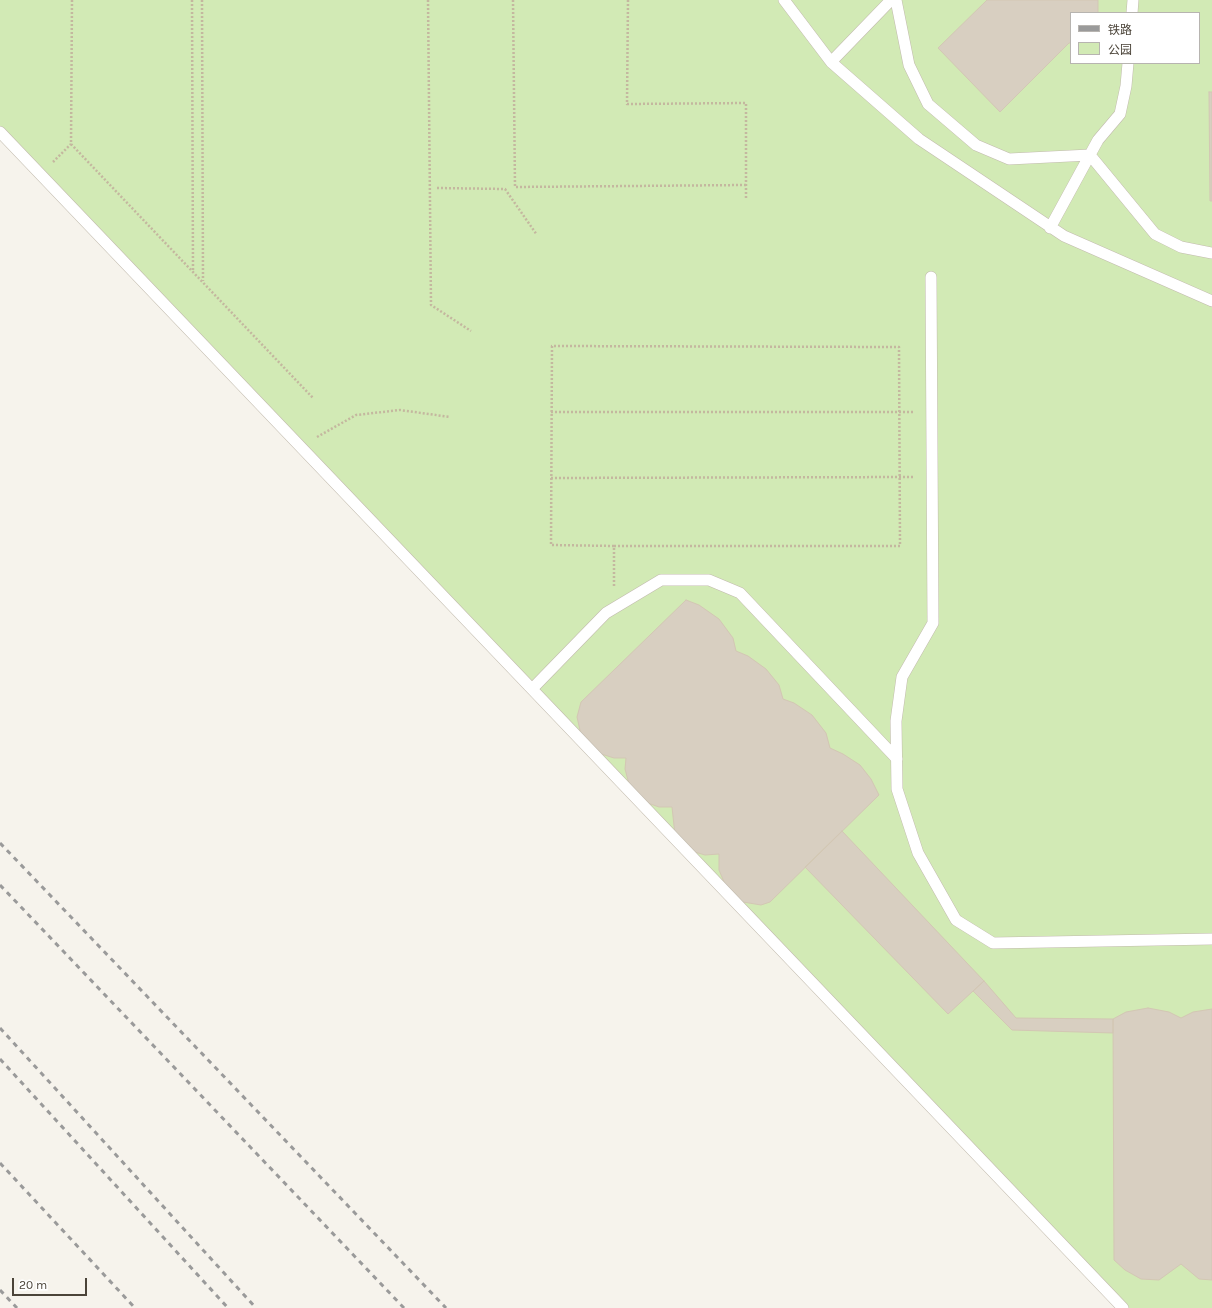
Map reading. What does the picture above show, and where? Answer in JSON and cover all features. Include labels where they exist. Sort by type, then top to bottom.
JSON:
[{"type":"lane","points":[[784,0],[831,62],[919,139],[1064,236],[1212,301]]},
{"type":"lane","points":[[831,62],[892,0]]},
{"type":"lane","points":[[896,0],[909,65],[928,104],[976,146],[1009,159],[1090,155]]},
{"type":"lane","points":[[1132,12],[1133,0]]},
{"type":"lane","points":[[1050,228],[1098,140],[1120,114],[1126,86],[1128,64]]},
{"type":"lane","points":[[0,132],[1123,1308]]},
{"type":"lane","points":[[1090,155],[1155,234],[1181,247],[1212,253]]},
{"type":"lane","points":[[931,277],[933,623],[902,676],[896,721],[897,788],[918,853],[956,920],[993,943],[1212,939]]},
{"type":"lane","points":[[532,689],[606,613],[614,608],[661,580],[709,580],[740,593],[897,759]]},
{"type":"path","points":[[72,0],[71,144],[313,398]]},
{"type":"path","points":[[192,0],[193,272]]},
{"type":"path","points":[[202,0],[203,282]]},
{"type":"path","points":[[428,0],[431,304],[471,331]]},
{"type":"path","points":[[513,0],[515,187],[746,185]]},
{"type":"path","points":[[628,0],[628,104],[746,103],[746,198]]},
{"type":"path","points":[[41,174],[71,144]]},
{"type":"path","points":[[438,188],[505,189],[537,235]]},
{"type":"path","points":[[552,346],[899,347],[900,546],[551,545],[551,412],[552,346]]},
{"type":"path","points":[[301,447],[356,415],[400,410],[450,416]]},
{"type":"path","points":[[551,412],[932,411]]},
{"type":"path","points":[[551,478],[932,477]]},
{"type":"path","points":[[614,546],[614,608]]},
{"type":"green space","points":[[0,0],[1212,0],[1212,1308],[1123,1308],[0,132]]},
{"type":"building","points":[[987,0],[1098,0],[1098,12],[1070,12],[1070,43],[1000,112],[938,48]]},
{"type":"building","points":[[1209,92],[1212,92],[1212,201],[1210,201]]},
{"type":"building","points":[[686,600],[699,605],[719,619],[733,638],[736,651],[748,656],[766,669],[779,685],[783,699],[794,703],[812,715],[826,733],[830,748],[860,765],[871,779],[879,795],[770,902],[761,905],[743,902],[727,889],[719,870],[719,854],[705,855],[688,850],[675,835],[672,807],[659,807],[642,801],[629,784],[625,769],[626,758],[614,758],[595,752],[581,735],[577,717],[581,702]]},
{"type":"building","points":[[842,831],[984,981],[948,1014],[805,867]]},
{"type":"building","points":[[984,981],[1016,1018],[1113,1019],[1113,1033],[1012,1030],[973,991]]},
{"type":"building","points":[[1148,1008],[1169,1012],[1181,1018],[1193,1012],[1212,1009],[1212,1280],[1199,1279],[1181,1264],[1159,1280],[1141,1279],[1125,1270],[1114,1260],[1113,1019],[1126,1012]]},
{"type":"railway","points":[[0,843],[446,1308]]},
{"type":"railway","points":[[0,885],[404,1308]]},
{"type":"railway","points":[[0,1028],[256,1308]]},
{"type":"railway","points":[[0,1059],[228,1308]]},
{"type":"railway","points":[[0,1163],[135,1308]]},
{"type":"railway","points":[[0,1290],[17,1308]]}]
